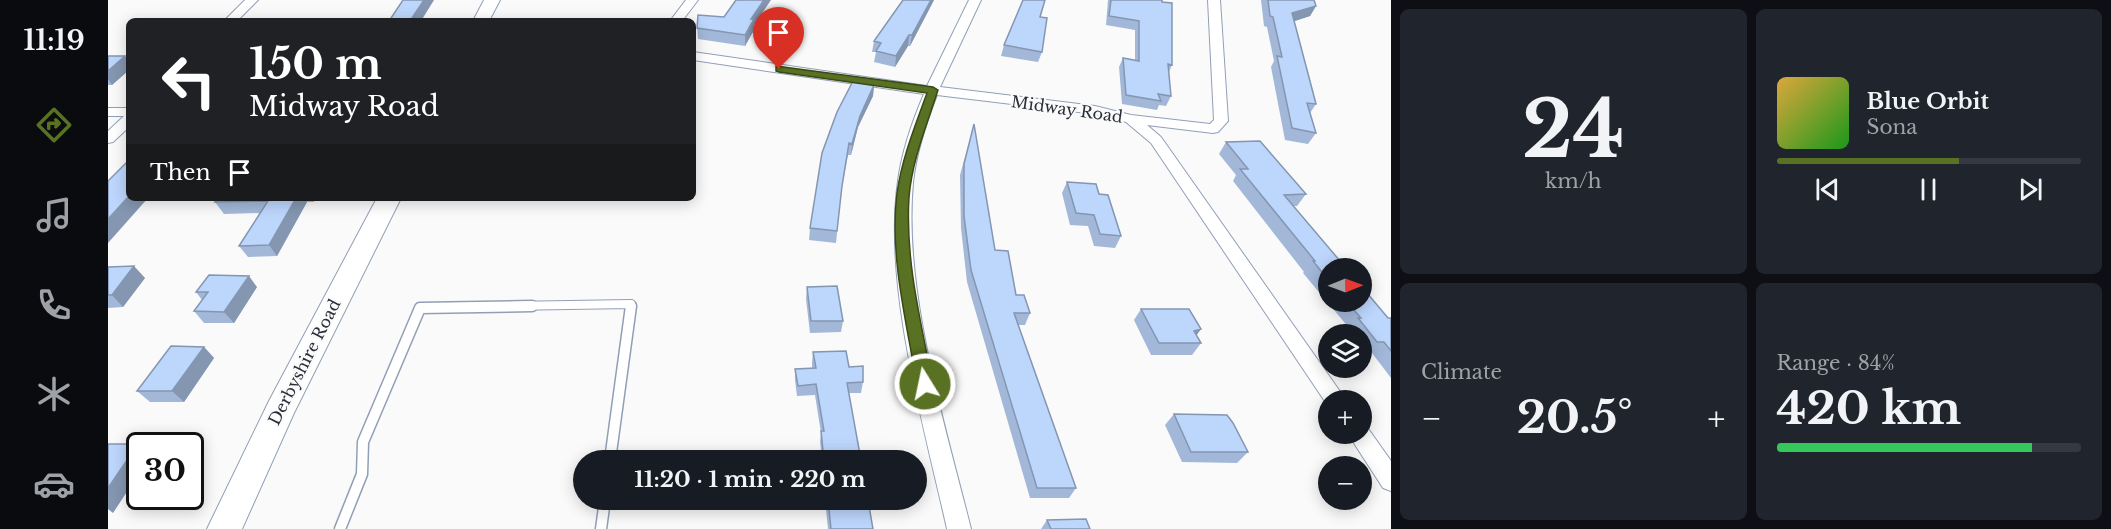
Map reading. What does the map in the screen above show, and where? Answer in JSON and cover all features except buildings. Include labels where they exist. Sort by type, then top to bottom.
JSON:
[{"type":"street","points":[[233,18],[252,0]]},
{"type":"street","points":[[483,18],[492,0]]},
{"type":"street","points":[[678,18],[692,0]]},
{"type":"street","points":[[959,529],[925,384],[907,288],[902,226],[903,195],[910,159],[933,90],[975,0]]},
{"type":"street","points":[[1131,119],[1213,129],[1219,125],[1221,121],[1214,0]]},
{"type":"street","name":"Midway Road","points":[[696,56],[1095,110],[1131,119],[1156,140],[1329,390]]},
{"type":"street","points":[[108,112],[126,112]]},
{"type":"street","points":[[108,139],[126,122]]},
{"type":"street","name":"Derbyshire Road","points":[[224,529],[280,410],[387,201]]},
{"type":"street","points":[[1366,444],[1391,480]]},
{"type":"lane","points":[[340,529],[362,474],[363,442],[420,308],[631,304],[611,450]]},
{"type":"lane","points":[[601,529],[603,510]]},
{"type":"route","points":[[779,69],[933,90],[920,123],[910,159],[903,195],[902,226],[907,288],[925,384]]}]
